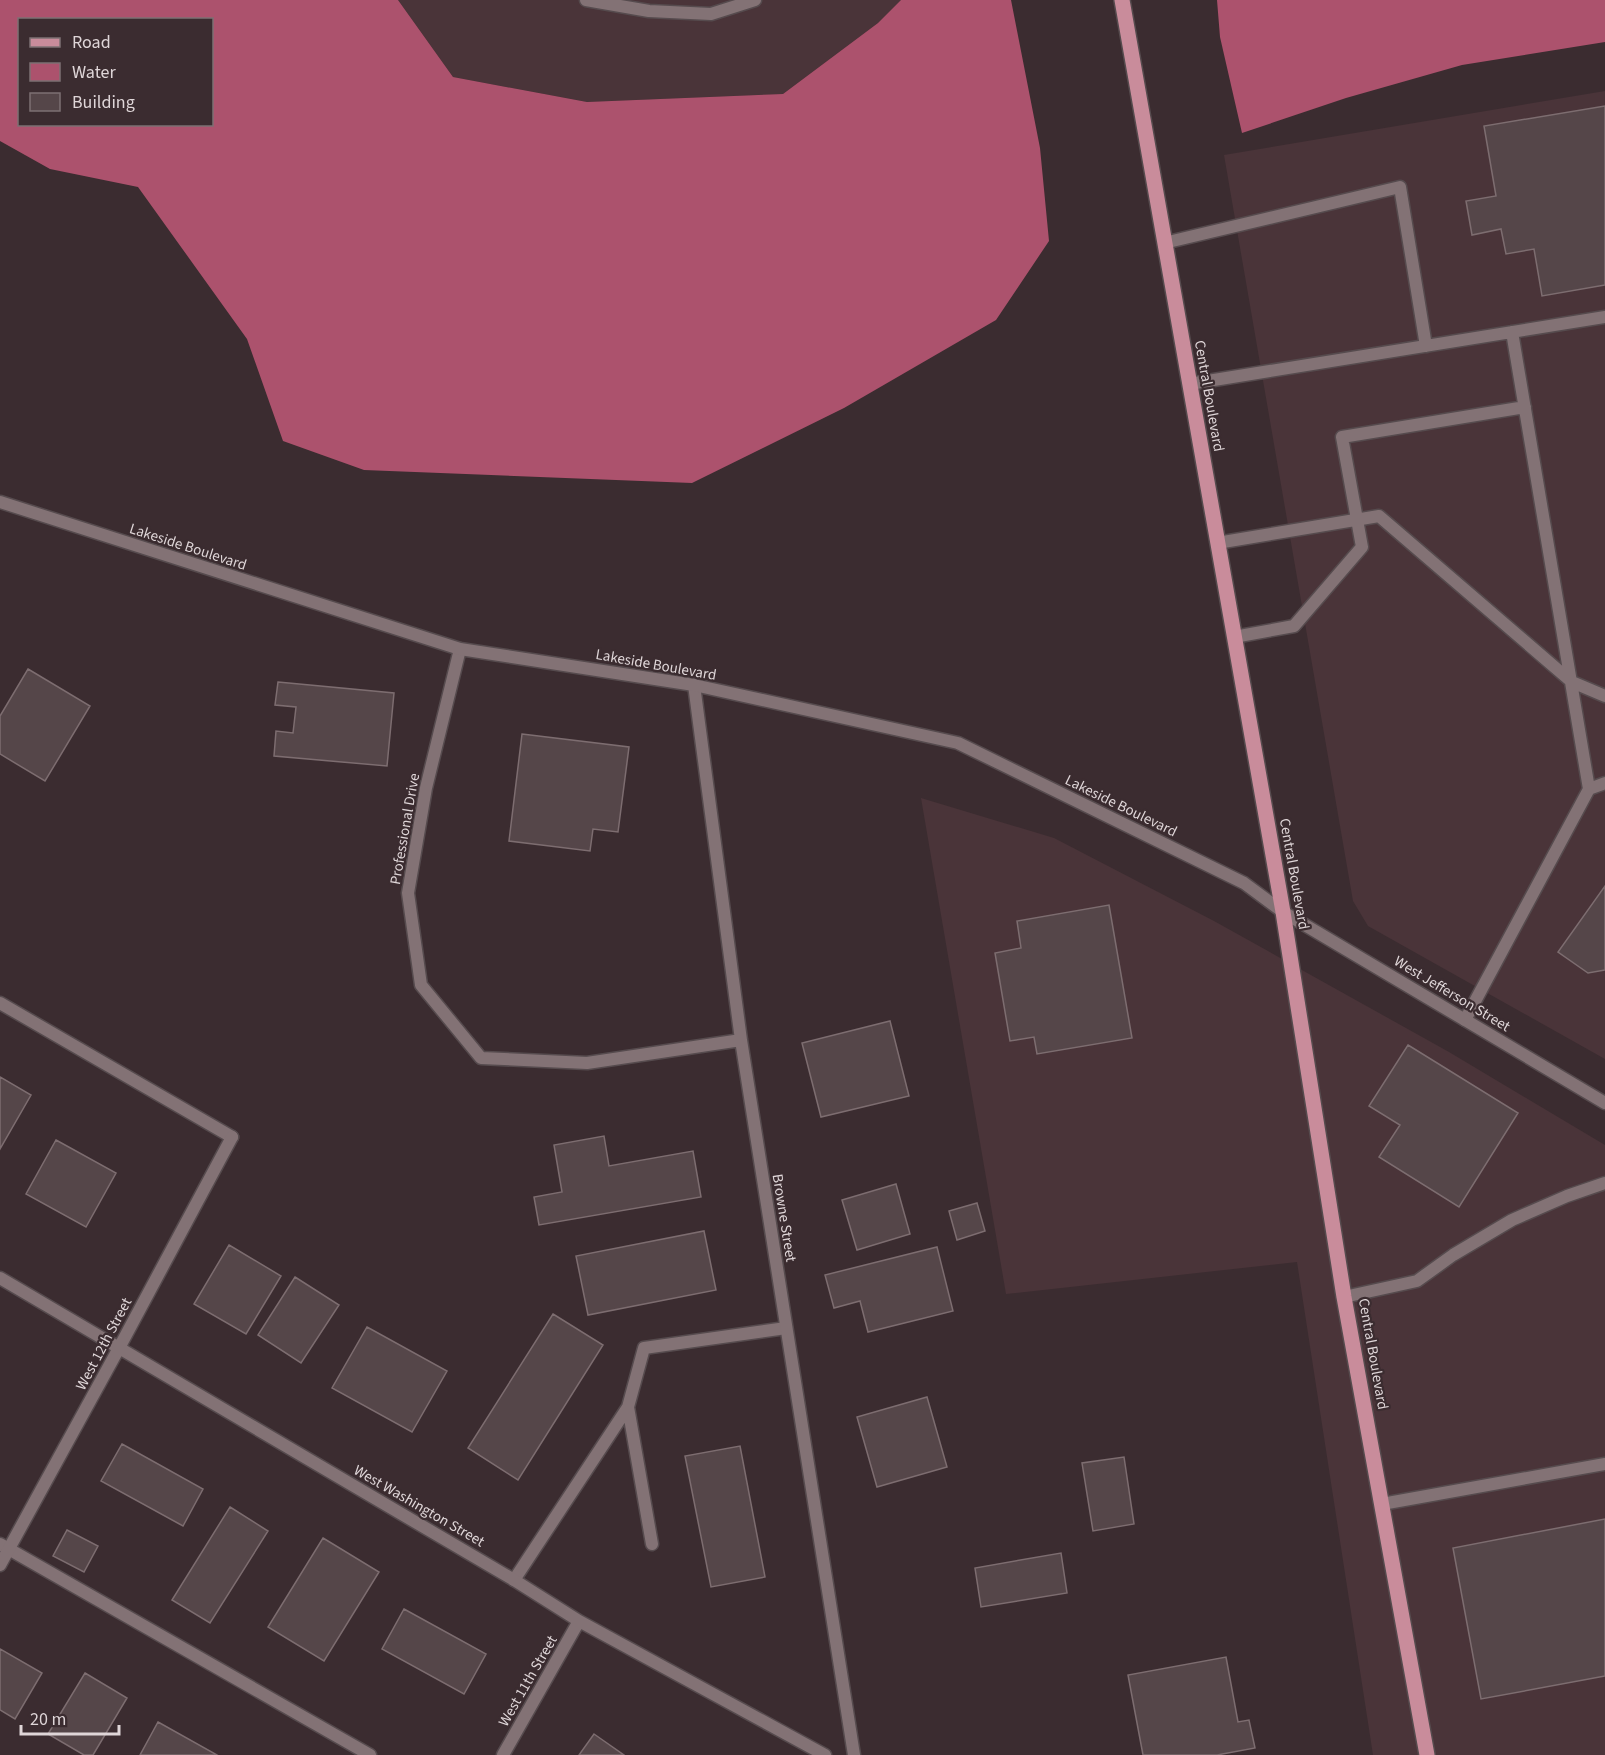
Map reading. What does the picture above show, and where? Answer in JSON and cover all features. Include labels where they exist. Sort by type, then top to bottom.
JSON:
[{"type":"main road","name":"Central Boulevard","points":[[1122,0],[1283,912],[1344,1297],[1427,1755]]},
{"type":"street","points":[[586,0],[649,11],[711,14],[755,0]]},
{"type":"street","points":[[1164,243],[1400,187],[1426,346]]},
{"type":"street","points":[[1189,384],[1605,317]]},
{"type":"street","points":[[1465,1020],[1589,789],[1512,332]]},
{"type":"street","points":[[1234,637],[1294,626],[1362,547],[1342,437],[1525,407]]},
{"type":"street","name":"Lakeside Boulevard","points":[[0,502],[460,649],[694,685],[958,743],[1244,883],[1283,912]]},
{"type":"street","points":[[1217,543],[1379,516],[1572,682],[1605,696]]},
{"type":"street","name":"Professional Drive","points":[[460,649],[426,788],[408,893],[421,985],[481,1058],[587,1063],[741,1040]]},
{"type":"street","name":"Browne Street","points":[[694,685],[741,1040],[854,1755]]},
{"type":"street","points":[[1589,789],[1605,783]]},
{"type":"street","name":"West Jefferson Street","points":[[1283,912],[1605,1103]]},
{"type":"street","name":"West 12th Street","points":[[0,1003],[232,1137],[119,1348],[4,1547],[0,1565]]},
{"type":"street","points":[[1344,1297],[1417,1281],[1452,1255],[1512,1220],[1567,1196],[1605,1183]]},
{"type":"street","name":"West Washington Street","points":[[0,1278],[514,1580],[579,1621],[825,1755]]},
{"type":"street","points":[[514,1580],[628,1407],[644,1348],[786,1328]]},
{"type":"street","points":[[628,1407],[652,1544]]},
{"type":"street","points":[[1382,1504],[1605,1464]]},
{"type":"street","points":[[4,1547],[369,1755]]},
{"type":"street","name":"West 11th Street","points":[[503,1755],[579,1621]]},
{"type":"shaded area","points":[[398,0],[901,0],[878,23],[783,94],[587,102],[453,77]]},
{"type":"shaded area","points":[[1605,91],[1605,1059],[1368,926],[1353,901],[1224,155]]},
{"type":"shaded area","points":[[921,798],[1054,838],[1214,921],[1449,1052],[1605,1145],[1605,1755],[1373,1755],[1297,1262],[1006,1294]]},
{"type":"water","points":[[0,0],[398,0],[453,77],[587,102],[783,94],[878,23],[901,0],[1011,0],[1040,148],[1049,241],[996,320],[844,408],[692,483],[364,470],[283,441],[247,339],[138,187],[50,169],[0,141]]},
{"type":"water","points":[[1217,0],[1605,0],[1605,42],[1462,65],[1346,98],[1242,133],[1220,37]]},
{"type":"building","points":[[1605,106],[1605,285],[1542,296],[1534,249],[1506,254],[1501,229],[1472,235],[1466,201],[1496,196],[1484,126]]},
{"type":"building","points":[[28,669],[90,706],[45,781],[0,754],[0,716]]},
{"type":"building","points":[[278,682],[394,693],[387,766],[274,756],[276,731],[293,733],[296,707],[275,705]]},
{"type":"building","points":[[522,734],[629,747],[618,832],[593,829],[590,851],[509,841]]},
{"type":"building","points":[[1605,886],[1605,970],[1588,973],[1558,952]]},
{"type":"building","points":[[1109,905],[1132,1038],[1037,1054],[1034,1037],[1010,1041],[995,953],[1021,948],[1017,921]]},
{"type":"building","points":[[890,1021],[909,1096],[821,1117],[802,1043]]},
{"type":"building","points":[[1408,1045],[1518,1113],[1459,1207],[1379,1157],[1400,1125],[1369,1106]]},
{"type":"building","points":[[0,1077],[31,1095],[0,1149]]},
{"type":"building","points":[[604,1136],[609,1166],[693,1151],[701,1197],[539,1225],[534,1197],[562,1192],[554,1145]]},
{"type":"building","points":[[56,1140],[116,1173],[86,1227],[26,1194]]},
{"type":"building","points":[[896,1184],[910,1234],[857,1250],[842,1200]]},
{"type":"building","points":[[977,1203],[985,1231],[957,1240],[949,1211]]},
{"type":"building","points":[[704,1231],[716,1290],[588,1315],[576,1256]]},
{"type":"building","points":[[229,1245],[281,1276],[246,1334],[194,1304]]},
{"type":"building","points":[[937,1247],[953,1311],[868,1332],[860,1301],[834,1308],[825,1275]]},
{"type":"building","points":[[295,1277],[339,1305],[301,1363],[258,1335]]},
{"type":"building","points":[[553,1314],[603,1345],[518,1480],[468,1448]]},
{"type":"building","points":[[367,1327],[447,1371],[412,1432],[332,1388]]},
{"type":"building","points":[[927,1397],[947,1467],[877,1487],[857,1417]]},
{"type":"building","points":[[122,1444],[203,1489],[183,1526],[101,1481]]},
{"type":"building","points":[[740,1446],[765,1577],[711,1587],[685,1456]]},
{"type":"building","points":[[1124,1457],[1134,1524],[1093,1531],[1082,1463]]},
{"type":"building","points":[[230,1507],[268,1531],[210,1623],[172,1600]]},
{"type":"building","points":[[1605,1519],[1605,1676],[1481,1699],[1453,1548]]},
{"type":"building","points":[[67,1530],[98,1546],[84,1572],[53,1556]]},
{"type":"building","points":[[323,1538],[379,1572],[324,1661],[268,1627]]},
{"type":"building","points":[[1061,1553],[1067,1593],[981,1607],[975,1568]]},
{"type":"building","points":[[404,1609],[486,1654],[464,1694],[382,1649]]},
{"type":"building","points":[[0,1649],[42,1673],[15,1719],[0,1710]]},
{"type":"building","points":[[1226,1657],[1238,1722],[1249,1720],[1255,1748],[1217,1755],[1143,1755],[1128,1675]]},
{"type":"building","points":[[85,1673],[127,1698],[93,1755],[84,1755],[48,1734]]},
{"type":"building","points":[[158,1722],[217,1755],[140,1755]]},
{"type":"building","points":[[594,1734],[624,1755],[579,1755]]}]
